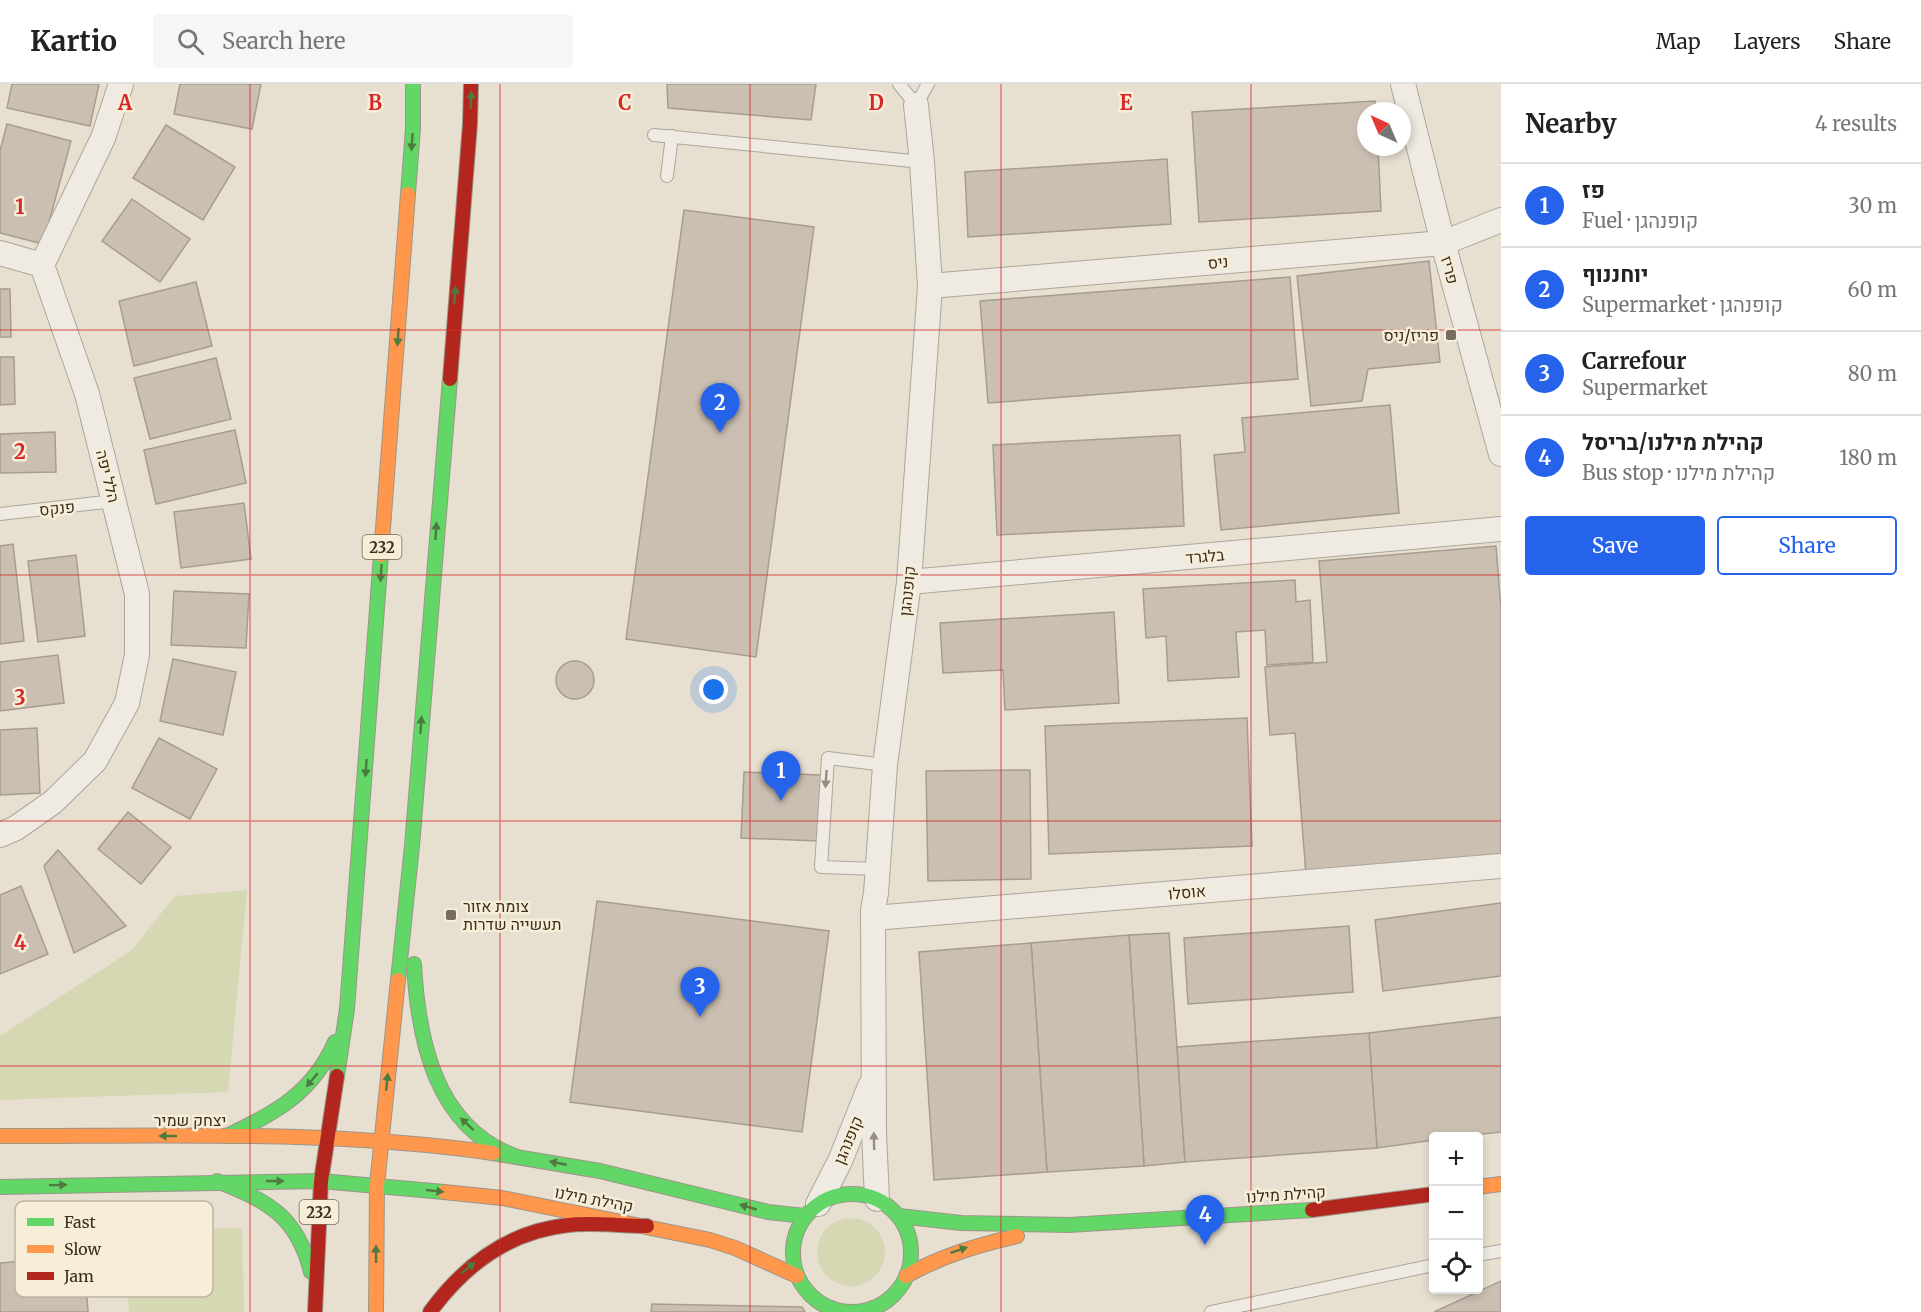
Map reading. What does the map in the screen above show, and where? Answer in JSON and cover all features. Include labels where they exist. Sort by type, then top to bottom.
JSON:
[{"type":"main road","name":"232","points":[[315,1312],[321,1181],[347,1009],[413,128],[413,84]]},
{"type":"main road","points":[[376,1312],[376,1185],[412,846],[470,124],[471,84]]},
{"type":"main road","points":[[412,846],[415,990],[428,1060],[443,1096],[455,1112],[491,1146],[515,1156]]},
{"type":"main road","points":[[226,1136],[268,1116],[295,1099],[316,1076],[332,1051],[347,1009]]},
{"type":"main road","name":"יצחק שמיר","points":[[0,1136],[326,1137],[380,1141]]},
{"type":"main road","name":"קהילת מילנו","points":[[380,1141],[515,1156],[627,1177],[710,1196],[773,1214],[812,1210]]},
{"type":"main road","points":[[0,1186],[217,1181],[321,1181],[376,1185]]},
{"type":"main road","points":[[217,1181],[246,1192],[268,1205],[291,1226],[305,1247],[315,1287]]},
{"type":"main road","points":[[1483,1187],[1501,1184]]},
{"type":"main road","name":"קהילת מילנו","points":[[376,1185],[502,1198],[647,1226],[735,1248],[797,1276]]},
{"type":"main road","points":[[851,1193],[877,1199],[899,1216],[908,1231],[911,1247],[910,1265],[904,1281],[890,1299],[859,1312],[843,1312],[823,1306],[807,1293],[797,1276],[792,1261],[792,1245],[797,1229],[812,1210],[834,1196],[851,1193]]},
{"type":"main road","name":"קהילת מילנו","points":[[899,1216],[961,1223],[1069,1225],[1308,1211],[1429,1195]]},
{"type":"main road","points":[[430,1312],[457,1276],[493,1247],[531,1232],[568,1225],[647,1226]]},
{"type":"main road","name":"קהילת מילנו","points":[[904,1281],[932,1261],[954,1252],[1069,1225]]},
{"type":"main road","points":[[904,1281],[904,1304]]},
{"type":"street","points":[[0,253],[42,265],[103,138],[121,84]]},
{"type":"street","name":"פריז","points":[[1403,84],[1443,243],[1501,454]]},
{"type":"street","name":"קופנהגן","points":[[877,1199],[873,910],[885,765],[909,582],[930,286],[916,105]]},
{"type":"street","name":"ניס","points":[[930,286],[1443,243],[1501,220]]},
{"type":"street","name":"הלל יפה","points":[[0,835],[16,828],[53,802],[95,761],[127,703],[137,656],[137,594],[87,394],[42,265]]},
{"type":"street","name":"בלגרד","points":[[909,582],[1501,529]]},
{"type":"street","name":"אוסלו","points":[[874,918],[1501,866]]},
{"type":"street","name":"קופנהגן","points":[[812,1210],[840,1161],[874,1076]]},
{"type":"lane","points":[[899,84],[916,105],[928,84]]},
{"type":"lane","points":[[654,135],[922,162]]},
{"type":"lane","points":[[667,176],[672,136]]},
{"type":"lane","name":"פנקס","points":[[0,514],[114,501]]},
{"type":"lane","points":[[878,869],[821,867],[828,758],[885,765]]},
{"type":"lane","points":[[1483,1255],[1501,1251]]},
{"type":"lane","points":[[1211,1312],[1429,1266]]},
{"type":"green space","points":[[247,890],[228,1092],[0,1100],[0,1036],[132,950],[175,896]]},
{"type":"green space","points":[[851,1218],[864,1221],[875,1228],[882,1239],[885,1252],[882,1265],[875,1276],[864,1283],[851,1286],[838,1283],[827,1276],[820,1265],[817,1252],[820,1239],[827,1228],[838,1221]]},
{"type":"green space","points":[[213,1228],[242,1228],[244,1312],[129,1312],[128,1297],[213,1297]]},
{"type":"building","points":[[12,84],[99,84],[90,126],[7,108]]},
{"type":"building","points":[[180,84],[261,84],[252,129],[174,114]]},
{"type":"building","points":[[667,84],[816,84],[811,120],[668,108]]},
{"type":"building","points":[[1357,102],[1357,156],[1378,156],[1381,211],[1199,222],[1192,112]]},
{"type":"building","points":[[7,124],[71,141],[43,244],[0,233],[0,151]]},
{"type":"building","points":[[166,125],[235,167],[203,220],[133,178]]},
{"type":"building","points":[[1167,159],[1171,224],[968,237],[965,172]]},
{"type":"building","points":[[132,199],[190,239],[160,282],[102,241]]},
{"type":"building","points":[[684,210],[814,227],[756,657],[626,639]]},
{"type":"building","points":[[1429,261],[1440,362],[1368,369],[1362,401],[1311,406],[1297,276]]},
{"type":"building","points":[[1290,277],[1298,379],[988,403],[980,301]]},
{"type":"building","points":[[196,282],[212,346],[134,366],[119,301]]},
{"type":"building","points":[[0,289],[10,289],[11,337],[0,337]]},
{"type":"building","points":[[0,357],[14,357],[15,404],[0,405]]},
{"type":"building","points":[[216,358],[231,419],[150,439],[134,378]]},
{"type":"building","points":[[1390,405],[1399,513],[1221,530],[1214,455],[1245,452],[1242,418]]},
{"type":"building","points":[[235,430],[246,483],[156,504],[144,450]]},
{"type":"building","points":[[55,432],[56,472],[0,473],[0,434]]},
{"type":"building","points":[[1180,435],[1184,526],[997,535],[993,445]]},
{"type":"building","points":[[244,503],[251,559],[181,568],[174,512]]},
{"type":"building","points":[[13,544],[24,641],[0,644],[0,546]]},
{"type":"building","points":[[1496,546],[1501,609],[1501,858],[1306,875],[1295,733],[1270,735],[1265,667],[1327,662],[1319,561]]},
{"type":"building","points":[[76,555],[85,636],[38,642],[28,561]]},
{"type":"building","points":[[1295,580],[1296,602],[1310,600],[1313,662],[1267,665],[1265,630],[1236,632],[1239,677],[1168,681],[1166,636],[1146,638],[1143,589]]},
{"type":"building","points":[[174,591],[249,594],[246,648],[171,645]]},
{"type":"building","points":[[1114,612],[1119,703],[1005,710],[1003,670],[943,673],[940,623]]},
{"type":"building","points":[[58,655],[64,703],[0,711],[0,662]]},
{"type":"building","points":[[173,659],[236,672],[223,735],[160,721]]},
{"type":"building","points":[[575,661],[589,666],[594,680],[589,694],[575,699],[561,694],[556,680],[561,666]]},
{"type":"building","points":[[1247,718],[1252,846],[1049,854],[1045,726]]},
{"type":"building","points":[[37,728],[40,793],[0,795],[0,730]]},
{"type":"building","points":[[159,738],[217,769],[190,819],[132,788]]},
{"type":"building","points":[[1030,770],[1031,879],[928,881],[926,771]]},
{"type":"building","points":[[744,772],[821,775],[818,841],[741,838]]},
{"type":"building","points":[[128,812],[171,847],[141,884],[98,849]]},
{"type":"building","points":[[58,850],[126,926],[74,953],[44,866]]},
{"type":"building","points":[[21,886],[48,954],[0,974],[0,895]]},
{"type":"building","points":[[597,901],[829,931],[802,1132],[570,1102]]},
{"type":"building","points":[[1501,903],[1501,976],[1383,991],[1375,920]]},
{"type":"building","points":[[1349,926],[1353,992],[1188,1004],[1184,938]]},
{"type":"building","points":[[1169,933],[1185,1162],[1144,1166],[1129,935]]},
{"type":"building","points":[[1129,935],[1144,1166],[1047,1172],[1031,943]]},
{"type":"building","points":[[1031,943],[1047,1172],[934,1180],[919,952]]},
{"type":"building","points":[[1501,1017],[1501,1132],[1483,1134],[1483,1132],[1429,1132],[1429,1141],[1377,1148],[1369,1033]]},
{"type":"building","points":[[1369,1033],[1377,1148],[1185,1162],[1177,1047]]},
{"type":"building","points":[[15,1262],[15,1297],[87,1297],[88,1312],[0,1312],[0,1263]]},
{"type":"building","points":[[1501,1281],[1501,1312],[1434,1312],[1473,1294],[1483,1294],[1483,1289]]},
{"type":"building","points":[[652,1304],[802,1307],[805,1312],[651,1312]]},
{"type":"traffic: fast","points":[[408,194],[413,128],[413,84]]},
{"type":"traffic: fast","points":[[398,980],[412,846],[450,379]]},
{"type":"traffic: fast","points":[[337,1076],[347,1009],[381,555]]},
{"type":"traffic: fast","points":[[414,964],[420,1022],[427,1050],[436,1077],[449,1102],[466,1124],[488,1142],[515,1156]]},
{"type":"traffic: fast","points":[[227,1136],[291,1100],[315,1075],[335,1042]]},
{"type":"traffic: fast","points":[[493,1153],[600,1171],[768,1212],[805,1216]]},
{"type":"traffic: fast","points":[[217,1181],[251,1196],[278,1213],[298,1237],[311,1272]]},
{"type":"traffic: fast","points":[[0,1187],[321,1181],[444,1192]]},
{"type":"traffic: fast","points":[[852,1194],[875,1198],[894,1211],[907,1230],[911,1253],[907,1276],[894,1295],[875,1308],[852,1312],[829,1308],[810,1295],[797,1276],[793,1253],[797,1230],[810,1211],[829,1198],[852,1194]]},
{"type":"traffic: fast","points":[[899,1216],[961,1223],[1069,1225],[1312,1210]]},
{"type":"traffic: slow","points":[[381,555],[408,194]]},
{"type":"traffic: slow","points":[[376,1312],[377,1185],[398,980]]},
{"type":"traffic: slow","points":[[0,1136],[186,1135],[309,1138],[432,1146],[493,1153]]},
{"type":"traffic: slow","points":[[1483,1186],[1501,1184]]},
{"type":"traffic: slow","points":[[444,1192],[502,1198],[710,1240],[735,1248],[797,1276]]},
{"type":"traffic: slow","points":[[906,1276],[960,1252],[1017,1236]]},
{"type":"traffic: jam","points":[[450,379],[470,124],[471,84]]},
{"type":"traffic: jam","points":[[315,1312],[321,1181],[337,1076]]},
{"type":"traffic: jam","points":[[1312,1210],[1429,1195]]},
{"type":"traffic: jam","points":[[430,1312],[458,1279],[474,1265],[490,1253],[527,1234],[547,1228],[579,1224],[647,1226]]},
{"type":"place","name":"פריז/ניס","points":[[1451,335]]},
{"type":"place","name":"יוחננוף","points":[[720,433]]},
{"type":"place","name":"פז","points":[[781,801]]},
{"type":"place","name":"צומת אזור תעשייה שדרות","points":[[451,915]]},
{"type":"place","name":"Carrefour","points":[[700,1017]]},
{"type":"place","name":"קהילת מילנו/בריסל","points":[[1205,1245]]}]
